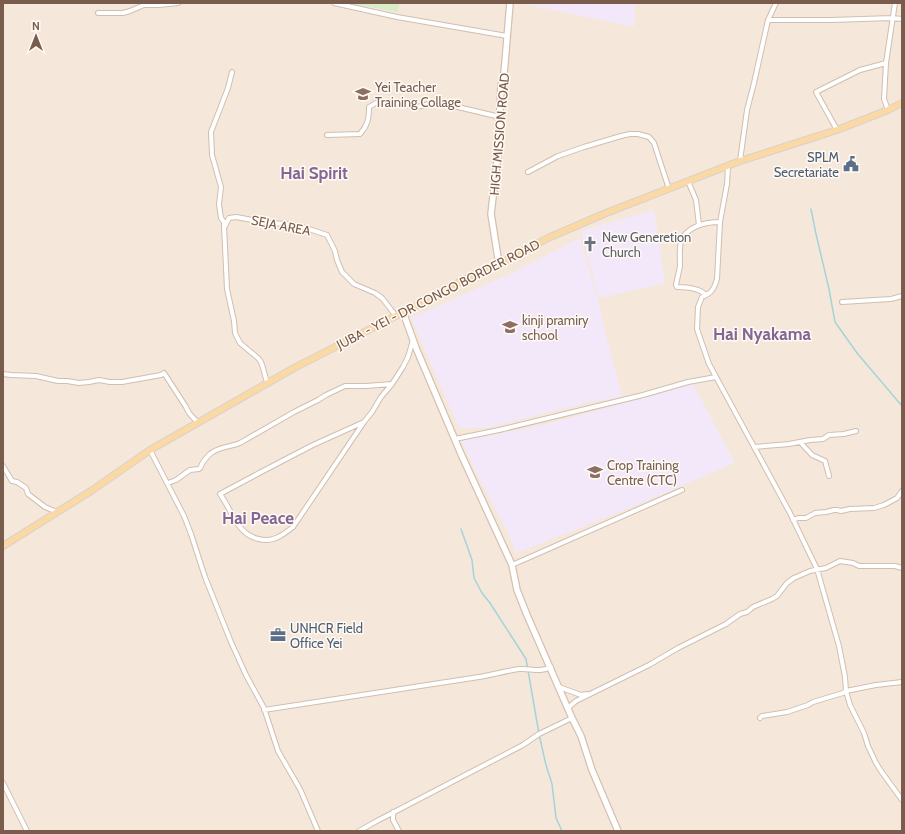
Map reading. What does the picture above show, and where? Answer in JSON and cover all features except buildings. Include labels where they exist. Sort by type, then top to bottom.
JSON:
[{"type":"main road","name":"JUBA - YEI - DR CONGO BORDER ROAD","points":[[3,546],[91,491],[150,450],[268,382],[548,238],[588,220],[728,166],[837,130],[902,103]]},
{"type":"street","points":[[98,13],[130,11],[144,5],[178,3]]},
{"type":"street","points":[[334,3],[397,17],[507,36]]},
{"type":"street","name":"HIGH MISSION ROAD","points":[[499,264],[491,214],[498,153],[501,86],[504,74],[510,3]]},
{"type":"street","points":[[740,162],[747,110],[768,20],[776,3]]},
{"type":"street","points":[[888,110],[884,99],[886,63],[895,3]]},
{"type":"street","points":[[768,20],[902,19]]},
{"type":"street","points":[[837,130],[816,92],[860,70],[886,63]]},
{"type":"street","points":[[232,72],[228,88],[211,132],[212,155],[221,187],[220,204],[224,222],[227,290],[234,321],[235,333],[240,343],[261,362],[268,382]]},
{"type":"street","points":[[327,135],[360,134],[365,128],[369,117],[369,107],[376,103],[392,102],[416,107],[436,102],[500,117]]},
{"type":"street","points":[[528,172],[558,156],[584,147],[621,136],[638,134],[649,137],[654,143],[669,189]]},
{"type":"street","points":[[728,166],[727,184],[720,222],[717,279],[710,294],[702,297],[698,307],[697,329],[709,364],[793,520],[817,570],[839,646],[846,691],[850,705],[881,771],[902,800]]},
{"type":"street","points":[[688,182],[696,200],[699,225]]},
{"type":"street","name":"SEJA AREA","points":[[224,226],[229,218],[236,217],[303,227],[327,235],[335,251],[342,272],[354,284],[375,292],[382,298],[396,316]]},
{"type":"street","points":[[706,296],[702,291],[685,287],[677,287],[676,285],[680,266],[679,258],[681,242],[688,232],[699,225],[706,222],[720,222]]},
{"type":"street","points":[[842,302],[902,296]]},
{"type":"street","points":[[403,312],[416,348],[512,565],[517,590],[581,736],[592,770],[618,831]]},
{"type":"street","points":[[364,422],[313,445],[220,494],[240,527],[246,534],[264,541],[278,537],[293,527],[381,397],[404,367],[413,340]]},
{"type":"street","points":[[3,374],[36,376],[58,381],[68,380],[79,383],[99,380],[125,382],[161,375],[164,373],[189,413],[198,423]]},
{"type":"street","points":[[456,439],[643,396],[688,382],[716,377]]},
{"type":"street","points":[[168,484],[190,470],[199,469],[202,467],[202,463],[214,450],[240,443],[294,412],[345,386],[392,384]]},
{"type":"street","points":[[754,447],[823,439],[829,435],[844,434],[856,431]]},
{"type":"street","points":[[800,442],[812,455],[825,461],[829,476]]},
{"type":"street","points":[[150,450],[184,516],[205,577],[231,642],[246,675],[264,708],[278,751],[300,788],[318,831]]},
{"type":"street","points":[[3,466],[12,481],[26,488],[28,494],[45,506],[57,512]]},
{"type":"street","points":[[512,565],[682,490]]},
{"type":"street","points":[[793,520],[798,518],[806,518],[815,513],[834,510],[841,511],[874,508],[884,505],[897,498],[902,491]]},
{"type":"street","points":[[568,708],[576,701],[589,694],[649,665],[678,648],[726,624],[740,614],[772,599],[777,596],[787,583],[810,571],[826,568],[840,561],[853,563],[859,566],[895,566],[902,568]]},
{"type":"street","points":[[264,710],[478,677],[505,671],[522,669],[546,670],[551,667]]},
{"type":"street","points":[[760,718],[762,716],[779,714],[792,710],[846,691],[876,684],[902,682]]},
{"type":"street","points":[[559,687],[581,695],[589,694]]},
{"type":"street","points":[[359,831],[572,718]]},
{"type":"street","points":[[3,783],[27,831]]},
{"type":"street","points":[[393,812],[393,820],[399,831]]},
{"type":"shaded area","points":[[3,3],[902,3],[902,831],[3,831]]},
{"type":"shaded area","points":[[520,3],[635,3],[634,27]]},
{"type":"shaded area","points":[[654,210],[665,283],[599,298],[581,231]]},
{"type":"shaded area","name":"kinji pramiry school","points":[[580,238],[598,300],[622,396],[590,402],[487,428],[459,428],[411,318],[512,273]]},
{"type":"shaded area","name":"Crop Training Centre (CTC)","points":[[693,384],[735,463],[612,515],[516,553],[509,535],[461,441],[538,426]]},
{"type":"green space","points":[[347,3],[399,3],[398,12]]},
{"type":"waterway","points":[[811,209],[835,322],[857,353],[902,406]]},
{"type":"waterway","points":[[461,529],[472,560],[474,578],[482,593],[526,659],[539,734],[552,784],[556,818],[562,831]]},
{"type":"place","name":"Yei Teacher Training Collage","points":[[363,94]]},
{"type":"place","name":"SPLM Secretariate","points":[[851,164]]},
{"type":"place","name":"New Generetion Church","points":[[590,244]]},
{"type":"place","name":"kinji pramiry school","points":[[510,327]]},
{"type":"place","name":"Crop Training Centre (CTC)","points":[[595,472]]},
{"type":"place","name":"UNHCR Field Office Yei","points":[[278,635]]},
{"type":"district","name":"Hai Spirit","points":[[314,173]]},
{"type":"district","name":"Hai Nyakama","points":[[762,334]]},
{"type":"district","name":"Hai Peace","points":[[258,518]]}]
